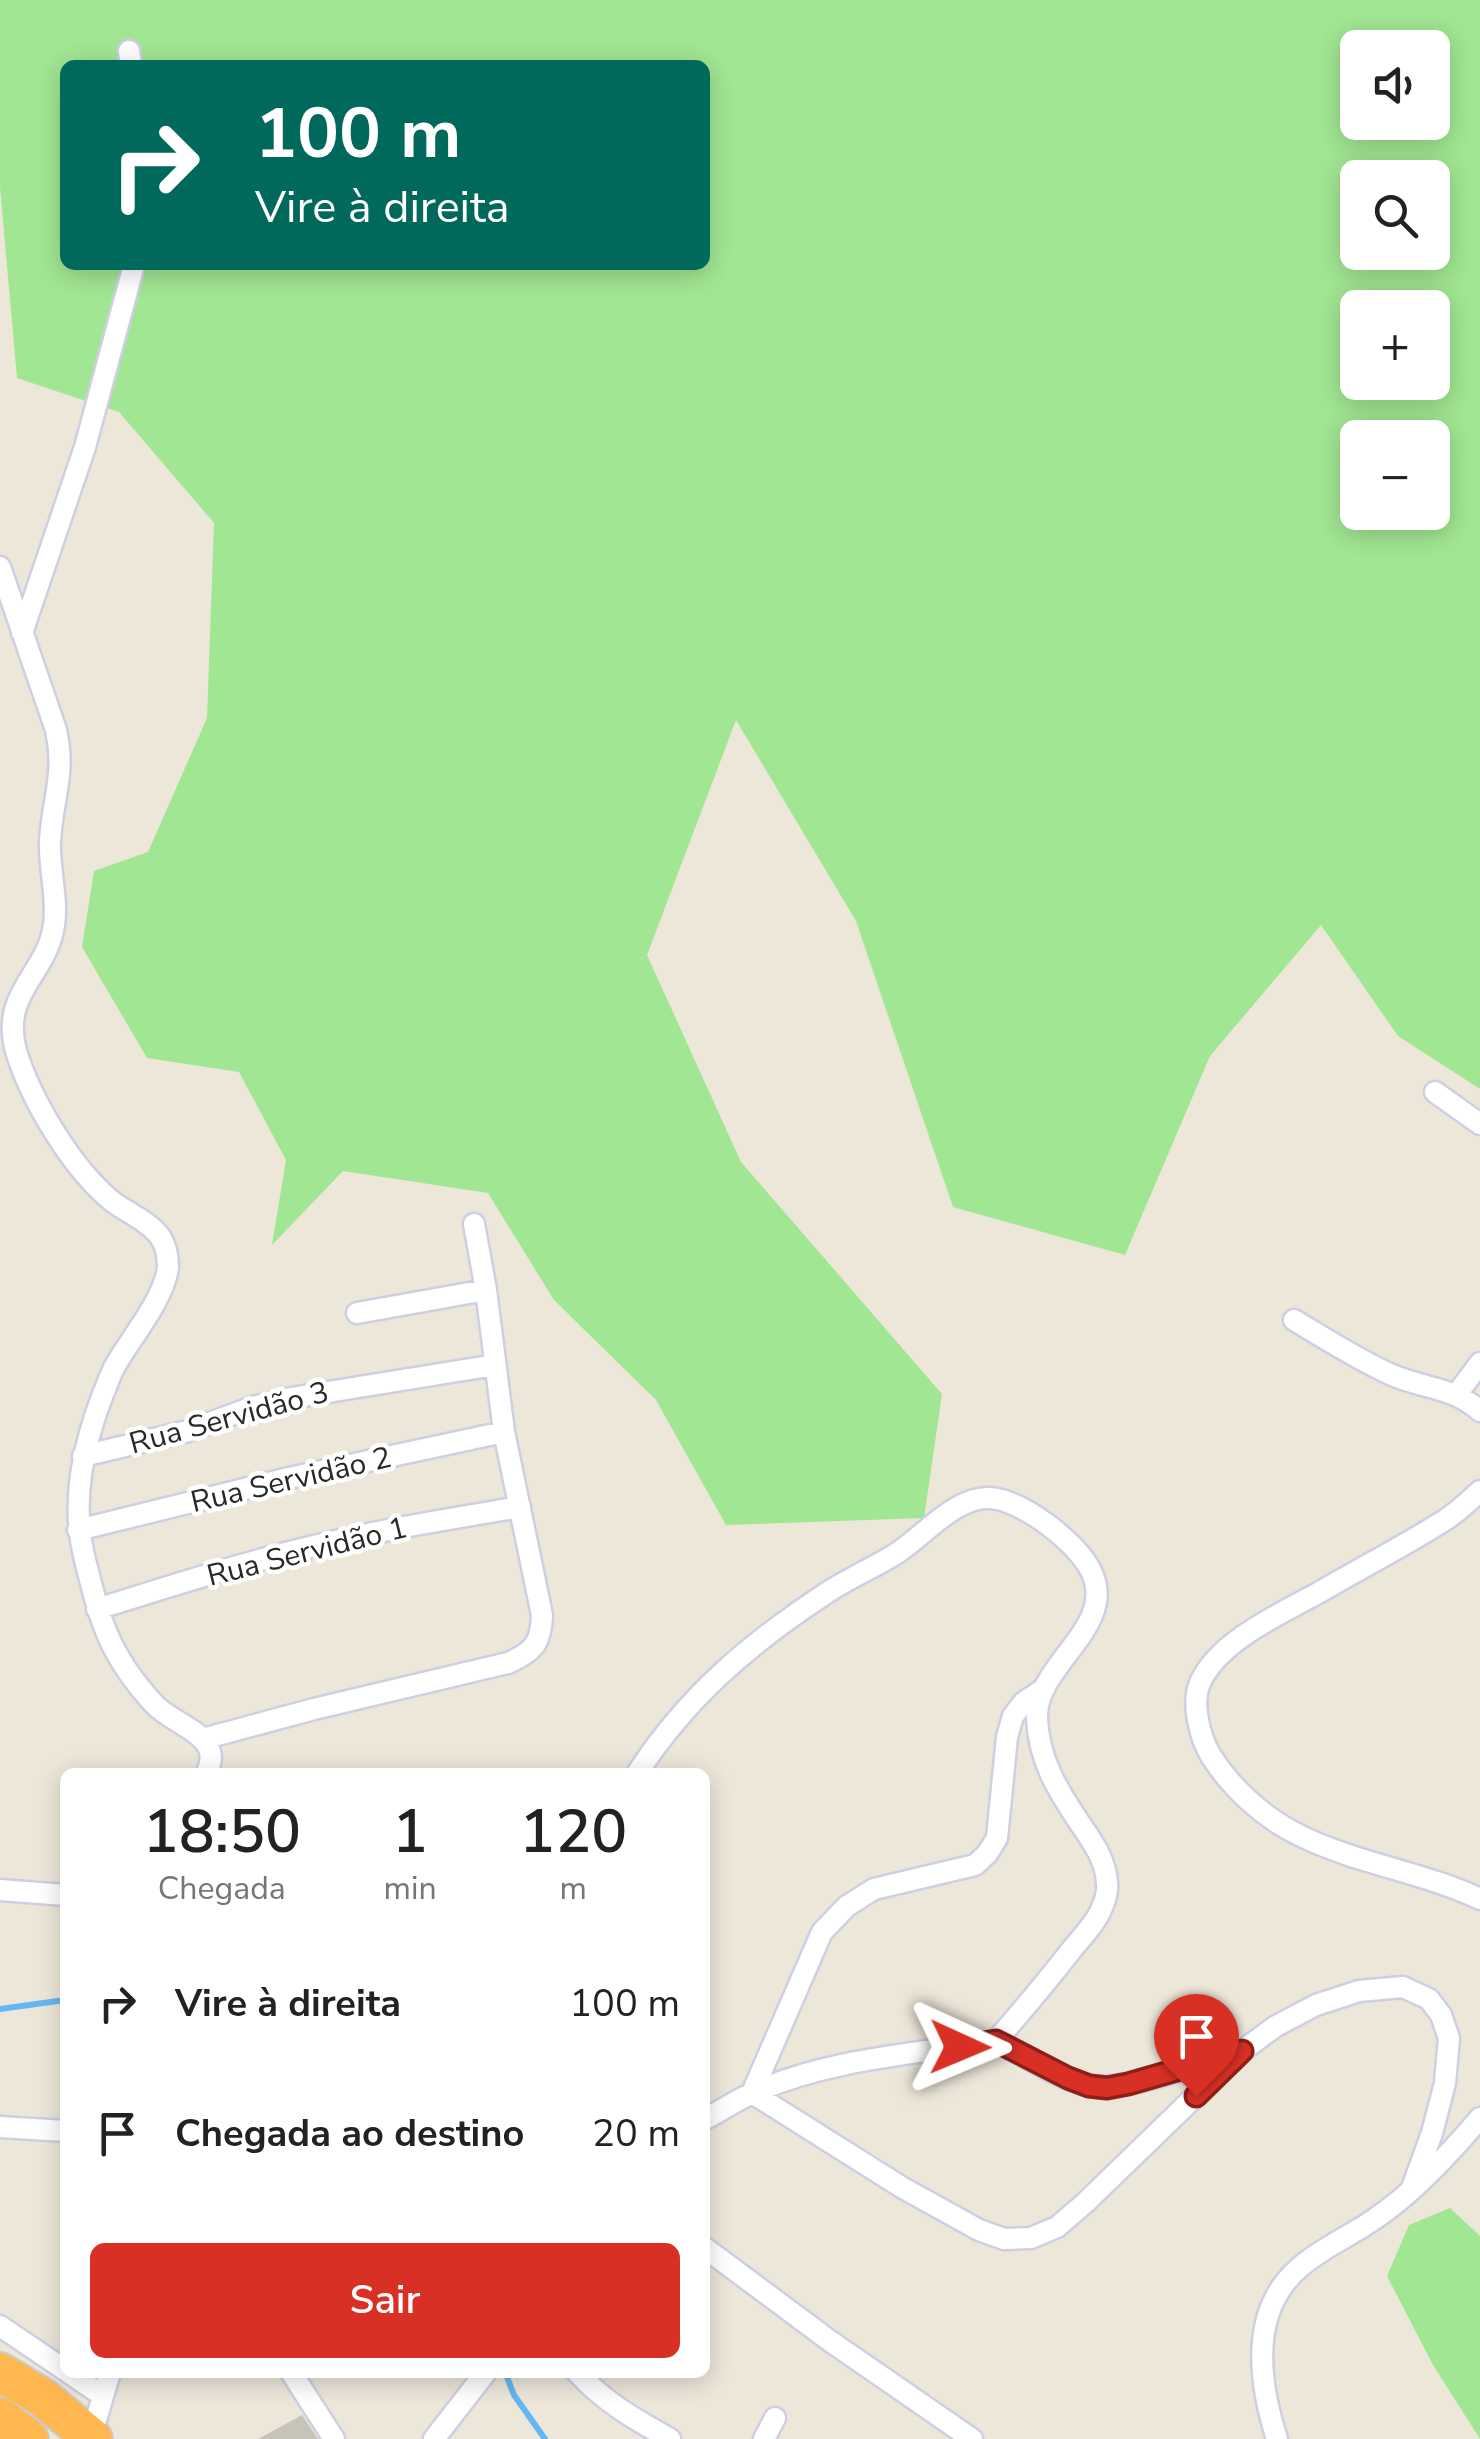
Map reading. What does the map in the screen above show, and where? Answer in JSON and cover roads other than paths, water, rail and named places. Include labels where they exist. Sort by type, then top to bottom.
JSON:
[{"type":"highway","points":[[0,2372],[42,2397],[92,2438]]},
{"type":"highway","points":[[0,2416],[30,2439]]},
{"type":"street","points":[[22,633],[85,446],[133,270]]},
{"type":"street","points":[[0,568],[61,752],[50,843],[54,925],[48,948],[14,1004],[16,1053],[41,1108],[75,1163],[112,1200],[148,1225],[160,1237],[168,1254],[162,1288],[115,1366],[88,1432],[78,1530],[97,1609],[115,1654],[160,1711],[203,1739],[210,1748],[209,1768]]},
{"type":"street","points":[[1435,1092],[1480,1124]]},
{"type":"street","points":[[203,1739],[508,1663],[525,1656],[536,1645],[542,1632],[542,1616],[504,1432],[474,1224]]},
{"type":"street","points":[[357,1313],[486,1290]]},
{"type":"street","points":[[1294,1320],[1391,1374],[1426,1388],[1457,1394],[1480,1412]]},
{"type":"street","points":[[1457,1394],[1480,1364]]},
{"type":"street","name":"Rua Servidão 3","points":[[83,1456],[170,1436],[291,1398],[495,1366]]},
{"type":"street","name":"Rua Servidão 2","points":[[78,1530],[289,1478],[504,1432]]},
{"type":"street","points":[[1480,1491],[1450,1518],[1249,1632],[1217,1659],[1199,1684],[1197,1715],[1204,1744],[1224,1776],[1260,1811],[1299,1836],[1480,1900]]},
{"type":"street","points":[[641,1768],[693,1700],[754,1644],[824,1594],[894,1555],[954,1508],[990,1498],[1020,1507],[1070,1542],[1092,1572],[1097,1596],[1090,1624],[1042,1690],[1024,1702],[1014,1716],[996,1838],[987,1854],[976,1865],[874,1889],[846,1906],[822,1932],[752,2093]]},
{"type":"street","name":"Rua Servidão 1","points":[[97,1609],[311,1547],[520,1506]]},
{"type":"street","points":[[996,2041],[1100,1914],[1108,1886],[1093,1842],[1052,1782],[1036,1716],[1042,1690]]},
{"type":"street","points":[[0,1890],[60,1894]]},
{"type":"street","points":[[752,2093],[903,2188],[980,2230],[1004,2240],[1031,2238],[1056,2227],[1085,2203],[1242,2051],[1276,2026],[1316,2004],[1359,1991],[1402,1987],[1429,1999],[1441,2015],[1449,2038],[1445,2084],[1412,2188]]},
{"type":"street","points":[[710,2116],[752,2093],[797,2077],[854,2063],[996,2041],[1068,2078],[1107,2088],[1242,2051]]},
{"type":"street","points":[[1277,2439],[1262,2384],[1264,2325],[1277,2294],[1298,2268],[1379,2216],[1412,2188],[1480,2118]]},
{"type":"street","points":[[0,2127],[60,2131]]},
{"type":"street","points":[[710,2252],[972,2439]]},
{"type":"street","points":[[0,2326],[60,2366]]},
{"type":"street","points":[[77,2378],[104,2396]]},
{"type":"street","points":[[92,2438],[108,2378]]},
{"type":"street","points":[[296,2378],[334,2439]]},
{"type":"street","points":[[434,2439],[481,2378]]},
{"type":"street","points":[[582,2378],[630,2417],[670,2439]]},
{"type":"street","points":[[764,2439],[774,2418]]},
{"type":"waterway","points":[[0,2009],[60,2001]]},
{"type":"waterway","points":[[507,2378],[514,2395],[545,2439]]}]
